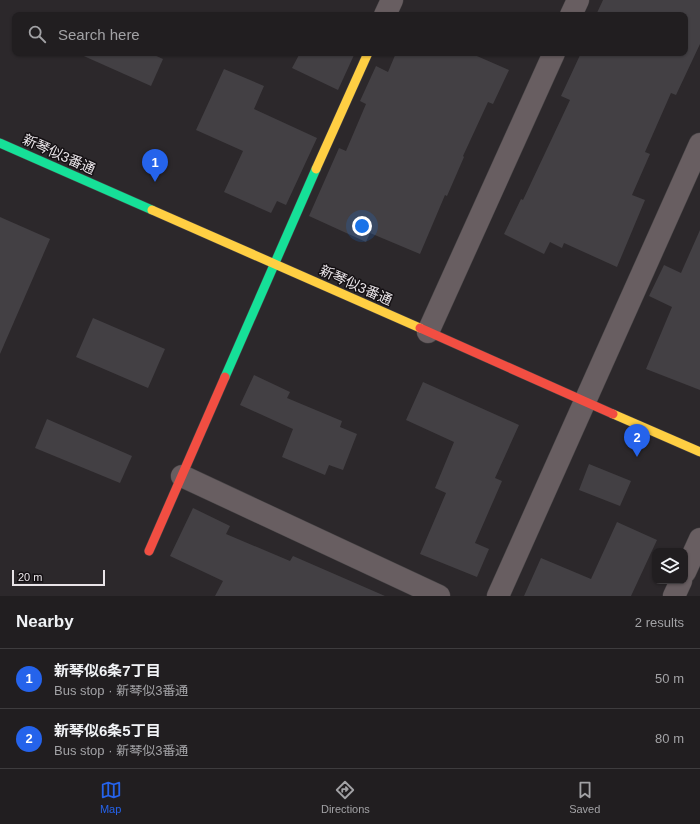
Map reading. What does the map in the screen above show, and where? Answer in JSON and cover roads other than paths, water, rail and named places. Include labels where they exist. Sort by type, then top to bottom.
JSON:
[{"type":"street","points":[[386,12],[392,0]]},
{"type":"street","points":[[572,12],[578,0]]},
{"type":"street","points":[[149,551],[367,56]]},
{"type":"street","points":[[428,332],[553,56]]},
{"type":"street","name":"新琴似3番通","points":[[0,143],[700,452]]},
{"type":"street","points":[[498,596],[700,144]]},
{"type":"street","points":[[182,476],[438,596]]},
{"type":"street","points":[[688,565],[700,539]]},
{"type":"street","points":[[674,596],[680,584]]},
{"type":"place","name":"新琴似6条7丁目","points":[[155,182]]},
{"type":"place","name":"新琴似6条5丁目","points":[[637,457]]}]
